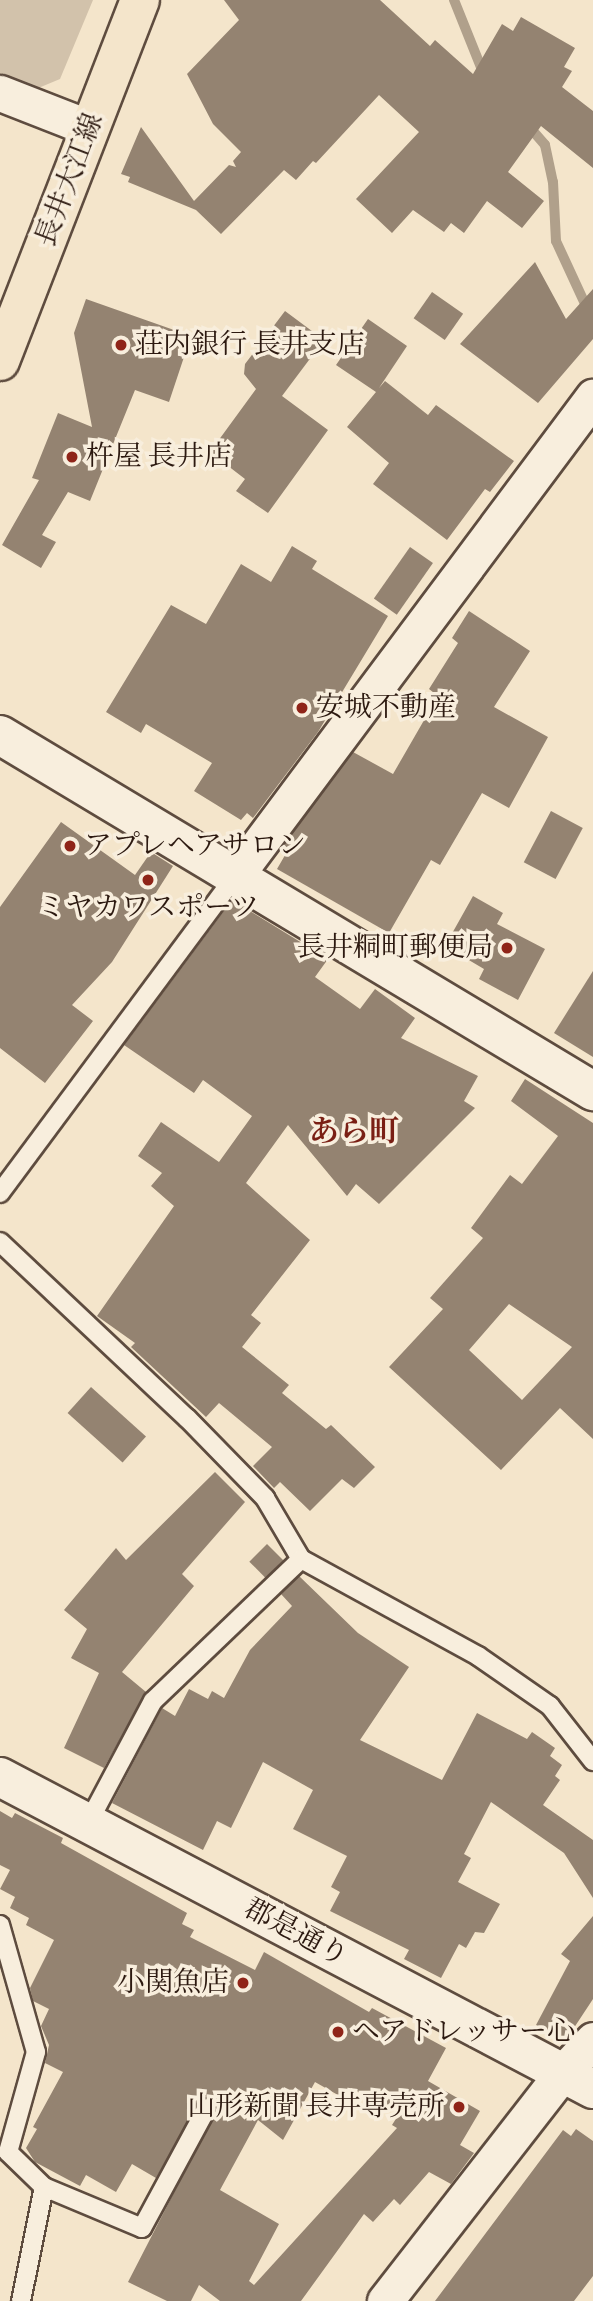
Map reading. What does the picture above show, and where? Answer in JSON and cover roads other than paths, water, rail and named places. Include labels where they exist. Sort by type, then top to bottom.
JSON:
[{"type":"main road","name":"長井大江線","points":[[0,361],[140,0]]},
{"type":"street","points":[[0,93],[90,128]]},
{"type":"street","points":[[236,875],[593,397]]},
{"type":"street","points":[[0,735],[593,1091]]},
{"type":"street","name":"郡是通り","points":[[0,1777],[578,2080]]},
{"type":"street","points":[[385,2301],[578,2080],[593,2040]]},
{"type":"lane","points":[[0,1193],[236,875]]},
{"type":"lane","points":[[0,1242],[187,1418],[265,1498],[300,1559],[478,1656],[550,1706],[593,1761]]},
{"type":"lane","points":[[88,1823],[153,1701],[300,1559]]},
{"type":"lane","points":[[0,1925],[36,2052],[8,2152],[44,2187],[142,2228],[207,2108]]},
{"type":"lane","points":[[21,2301],[44,2187]]},
{"type":"waterway","points":[[454,0],[485,77]]},
{"type":"waterway","points":[[526,123],[545,145],[553,182],[556,241],[593,321]]},
{"type":"place","name":"荘内銀行 長井支店","points":[[121,345]]},
{"type":"place","name":"杵屋 長井店","points":[[72,457]]},
{"type":"place","name":"安城不動産","points":[[302,708]]},
{"type":"place","name":"アプレヘアサロン","points":[[70,846]]},
{"type":"place","name":"ミヤカワスポーツ","points":[[148,880]]},
{"type":"place","name":"長井粡町郵便局","points":[[507,948]]},
{"type":"place","name":"小関魚店","points":[[243,1983]]},
{"type":"place","name":"ヘアドレッサー心","points":[[338,2032]]},
{"type":"place","name":"山形新聞 長井専売所","points":[[459,2107]]},
{"type":"district","name":"あら町","points":[[354,1132]]}]
